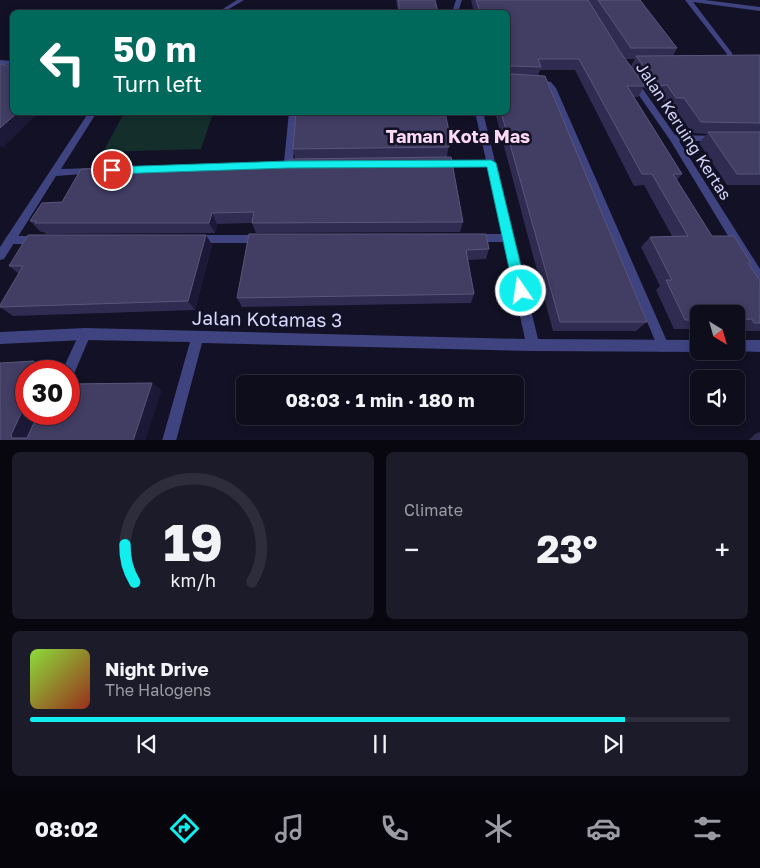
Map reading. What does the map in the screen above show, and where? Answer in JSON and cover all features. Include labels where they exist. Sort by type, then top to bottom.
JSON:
[{"type":"street","points":[[224,10],[241,0]]},
{"type":"street","points":[[689,0],[730,2],[760,9]]},
{"type":"street","points":[[689,0],[730,54],[731,59],[718,62]]},
{"type":"street","name":"Jalan Keruing Kertas","points":[[626,70],[673,138],[760,279]]},
{"type":"street","points":[[528,80],[541,82],[552,88],[663,346]]},
{"type":"street","points":[[0,256],[91,115]]},
{"type":"street","points":[[288,164],[293,115]]},
{"type":"street","points":[[480,115],[533,345]]},
{"type":"street","points":[[673,138],[731,138]]},
{"type":"street","points":[[433,164],[491,163]]},
{"type":"street","points":[[240,166],[317,164]]},
{"type":"street","points":[[54,172],[103,171]]},
{"type":"street","points":[[469,238],[508,238]]},
{"type":"street","points":[[190,239],[269,239]]},
{"type":"street","points":[[10,240],[50,240]]},
{"type":"street","points":[[73,360],[84,334]]},
{"type":"street","name":"Jalan Kotamas 3","points":[[0,338],[84,334],[533,345],[690,346]]},
{"type":"street","points":[[169,440],[198,336]]},
{"type":"street","points":[[745,346],[760,346]]},
{"type":"green space","points":[[123,115],[212,115],[201,149],[103,152]]},
{"type":"building","points":[[398,0],[435,0],[438,10],[400,10]]},
{"type":"building","points":[[476,0],[588,0],[621,53],[645,86],[627,86],[682,174],[673,174],[712,236],[734,236],[751,263],[748,263],[760,281],[760,323],[754,323],[752,319],[745,319],[745,305],[690,305],[690,320],[685,320],[666,280],[672,280],[650,237],[688,236],[652,174],[642,174],[579,59],[538,59],[541,67],[511,66],[510,69],[510,10],[479,10]]},
{"type":"building","points":[[598,0],[640,0],[677,48],[631,48]]},
{"type":"building","points":[[760,55],[760,123],[701,122],[684,98],[676,98],[667,85],[658,86],[636,56]]},
{"type":"building","points":[[0,64],[10,66],[10,115],[15,115],[0,128]]},
{"type":"building","points":[[510,73],[545,76],[647,322],[560,322],[502,115],[510,115]]},
{"type":"building","points":[[296,115],[446,115],[450,136],[447,136],[449,147],[293,149]]},
{"type":"building","points":[[708,132],[760,132],[760,174],[737,174]]},
{"type":"building","points":[[451,157],[463,222],[252,223],[254,212],[212,213],[209,223],[35,223],[36,221],[30,221],[42,203],[62,202],[81,169],[289,165],[290,159]]},
{"type":"building","points":[[249,234],[486,234],[489,249],[466,250],[474,294],[237,298]]},
{"type":"building","points":[[28,235],[206,235],[188,301],[0,307],[23,266],[9,266]]},
{"type":"building","points":[[15,362],[16,425],[11,435],[12,438],[27,438],[33,425],[80,425],[80,384],[152,383],[133,440],[0,440],[0,363]]},
{"type":"district","name":"Taman Kota Mas","points":[[458,137]]},
{"type":"route","points":[[112,170],[288,164],[491,163],[521,291]]}]
